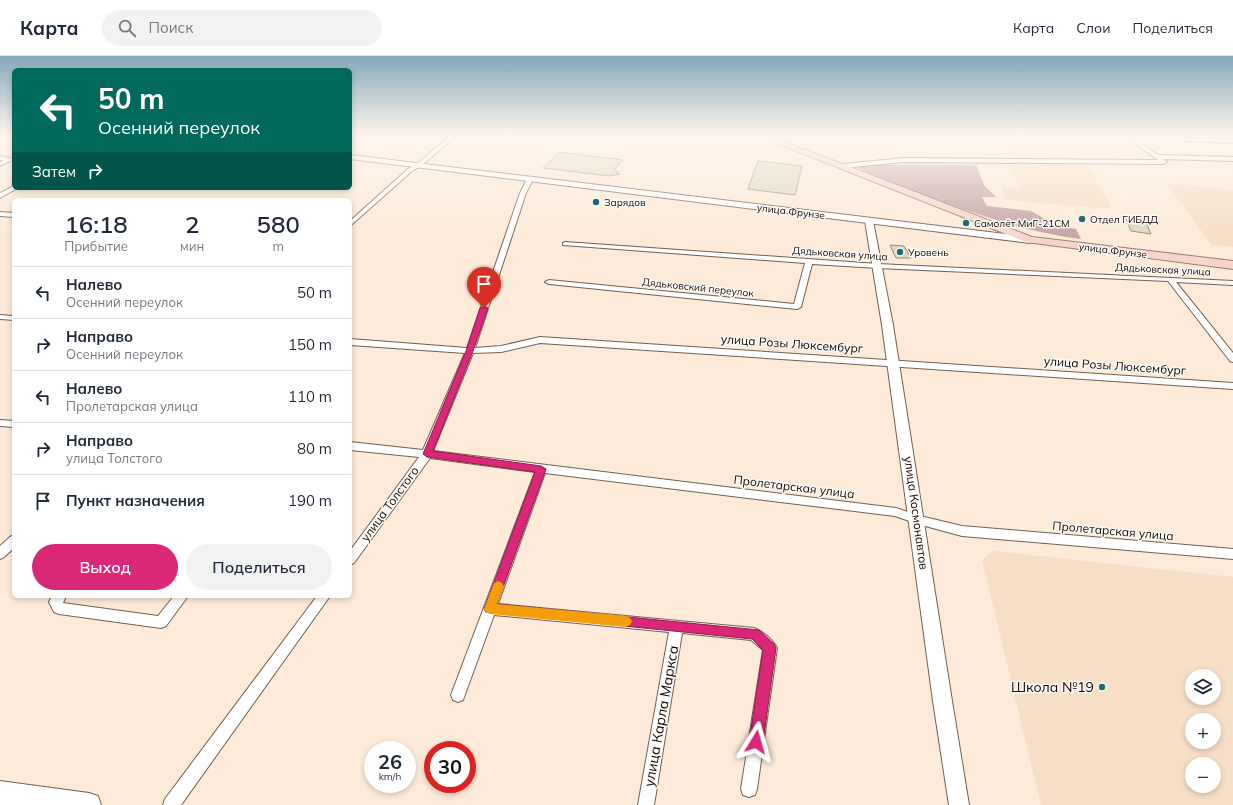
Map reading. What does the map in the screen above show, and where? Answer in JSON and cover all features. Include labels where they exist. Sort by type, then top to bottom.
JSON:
[{"type":"main road","name":"улица Фрунзе","points":[[458,170],[1233,265]]},
{"type":"main road","points":[[853,170],[1030,240]]},
{"type":"main road","points":[[974,233],[994,232],[998,227]]},
{"type":"main road","points":[[0,793],[89,805]]},
{"type":"street","points":[[352,222],[410,170]]},
{"type":"street","name":"улица Толстого","points":[[352,557],[427,454],[470,351],[523,193],[530,179]]},
{"type":"street","points":[[0,196],[12,189]]},
{"type":"street","points":[[0,214],[12,214]]},
{"type":"street","name":"улица Космонавтов","points":[[869,221],[878,266],[918,520],[945,723],[959,805]]},
{"type":"street","name":"Дядьковская улица","points":[[565,244],[878,266],[1233,283]]},
{"type":"street","name":"Дядьковский переулок","points":[[549,282],[797,307],[809,261]]},
{"type":"street","points":[[1170,279],[1233,359]]},
{"type":"street","points":[[0,317],[12,318]]},
{"type":"street","name":"улица Розы Люксембург","points":[[352,342],[470,351],[501,349],[540,340],[1233,386]]},
{"type":"street","points":[[0,423],[12,424]]},
{"type":"street","name":"Пролетарская улица","points":[[352,446],[427,454],[896,512],[918,520],[962,531],[1233,554]]},
{"type":"street","points":[[458,695],[541,469]]},
{"type":"street","points":[[0,554],[12,542]]},
{"type":"street","points":[[58,598],[55,602],[59,608],[161,622],[180,598]]},
{"type":"street","points":[[171,805],[323,598]]},
{"type":"street","points":[[490,609],[754,634],[770,648],[749,789]]},
{"type":"street","name":"улица Карла Маркса","points":[[646,805],[677,626]]},
{"type":"shaded area","points":[[862,170],[978,170],[984,185],[996,197],[982,197],[987,206],[1031,211],[1058,226],[1076,229],[1081,239],[1049,234],[988,217],[932,199]]},
{"type":"shaded area","points":[[1011,170],[1091,170],[1112,209],[1005,200],[1002,187],[1019,188]]},
{"type":"shaded area","points":[[1166,183],[1233,190],[1233,247],[1212,245]]},
{"type":"shaded area","name":"Школа №19","points":[[992,551],[1233,577],[1233,805],[1041,805],[982,560]]},
{"type":"building","points":[[559,170],[614,170],[620,174],[609,176]]},
{"type":"building","points":[[755,170],[801,170],[795,195],[748,189]]},
{"type":"building","points":[[1125,216],[1144,218],[1151,234],[1131,231]]},
{"type":"building","name":"Уровень","points":[[890,245],[904,246],[911,258],[896,258]]},
{"type":"slow traffic","points":[[498,586],[490,609],[626,621]]},
{"type":"place","name":"Зарядов","points":[[596,202]]},
{"type":"place","name":"Отдел ГИБДД","points":[[1082,219]]},
{"type":"place","name":"Самолёт МиГ-21СМ","points":[[966,223]]},
{"type":"place","name":"Уровень","points":[[900,252]]},
{"type":"place","name":"Школа №19","points":[[1102,687]]},
{"type":"route","points":[[484,308],[470,351],[427,454],[541,469],[490,609],[754,634],[770,648],[756,742]]}]
